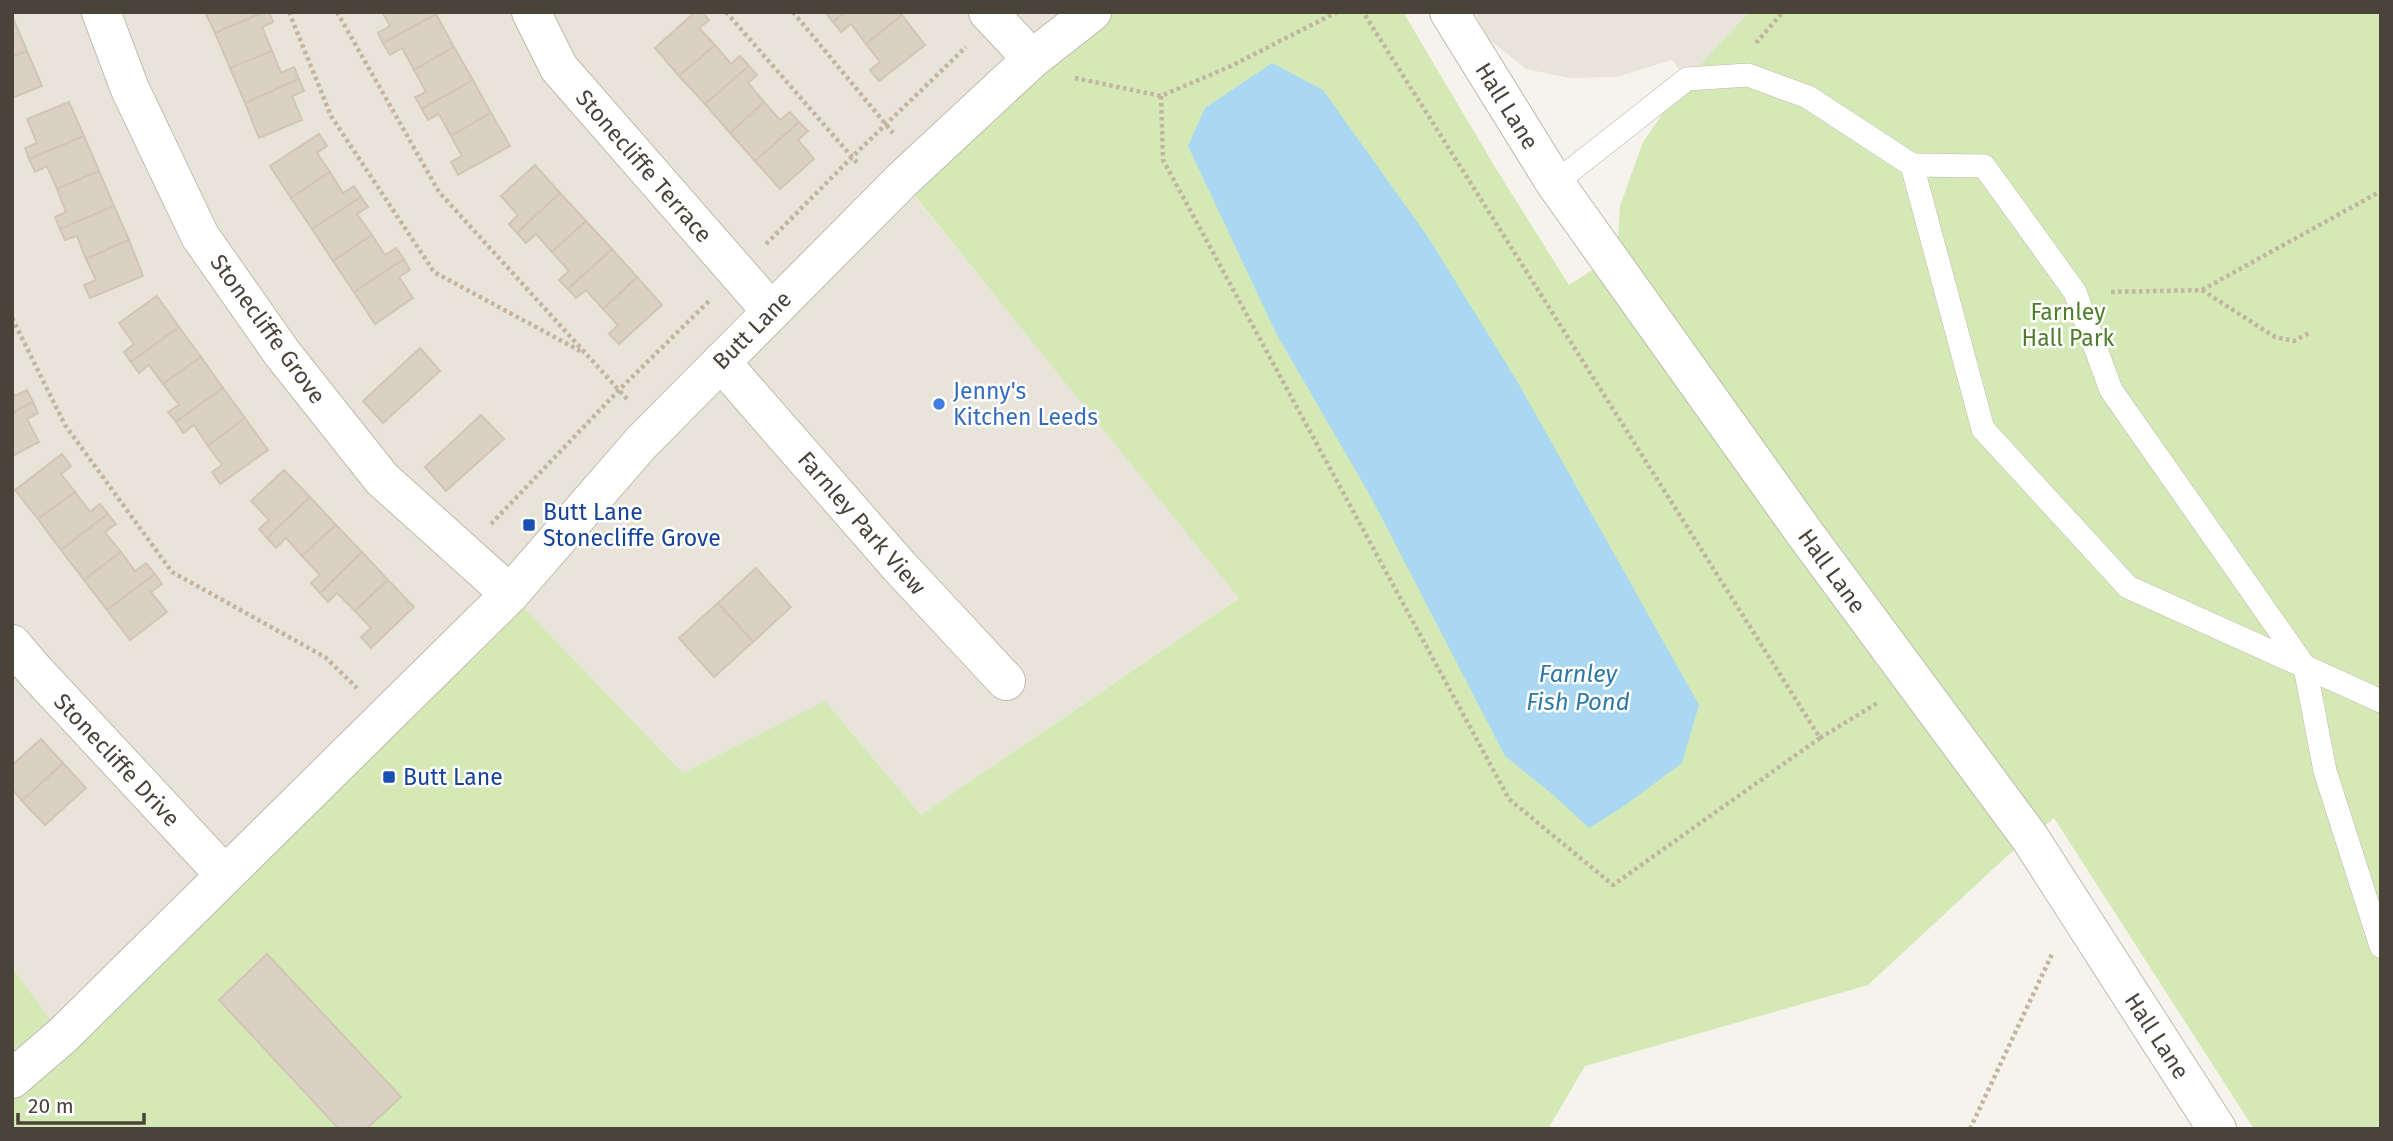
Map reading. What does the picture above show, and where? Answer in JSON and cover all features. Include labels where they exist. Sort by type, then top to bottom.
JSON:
[{"type":"street","name":"Stonecliffe Grove","points":[[101,12],[130,89],[200,236],[282,353],[382,479],[510,594]]},
{"type":"street","name":"Stonecliffe Terrace","points":[[531,12],[559,68],[771,310]]},
{"type":"street","name":"Butt Lane","points":[[12,1079],[62,1036],[510,594],[655,429],[886,196],[1032,59],[1092,12]]},
{"type":"street","name":"Hall Lane","points":[[1449,12],[1555,183],[1798,523],[2029,838],[2217,1129]]},
{"type":"street","points":[[991,16],[1032,59]]},
{"type":"street","name":"Farnley Park View","points":[[721,362],[899,566],[1006,681]]},
{"type":"street","name":"Stonecliffe Drive","points":[[12,644],[224,874]]},
{"type":"lane","points":[[1555,183],[1687,79],[1748,75],[1808,97],[1912,165],[1984,166],[2075,292],[2111,390],[2305,667],[2325,771],[2381,946]]},
{"type":"lane","points":[[1912,165],[1983,429],[2128,587],[2381,701]]},
{"type":"path","points":[[289,12],[331,116],[434,272],[588,355]]},
{"type":"path","points":[[337,12],[439,192],[655,429]]},
{"type":"path","points":[[726,12],[886,196]]},
{"type":"path","points":[[793,12],[919,164]]},
{"type":"path","points":[[1032,59],[1047,72],[1161,96],[1231,66],[1337,12]]},
{"type":"path","points":[[1363,12],[1820,738]]},
{"type":"path","points":[[464,553],[619,390],[886,125],[991,16]]},
{"type":"path","points":[[1161,96],[1163,160],[1509,799],[1613,885],[1820,738],[1913,681]]},
{"type":"path","points":[[2075,292],[2202,290],[2381,191]]},
{"type":"path","points":[[2202,290],[2275,337],[2294,341],[2311,332]]},
{"type":"path","points":[[12,318],[65,425],[172,572],[325,657],[386,715]]},
{"type":"path","points":[[1970,1129],[2074,908]]},
{"type":"shaded area","points":[[12,12],[1092,12],[902,181],[1240,597],[921,815],[825,701],[684,774],[509,594],[62,1036],[12,967]]},
{"type":"shaded area","points":[[1474,12],[1749,12],[1687,79],[1672,60],[1616,77],[1569,78],[1526,69],[1490,40]]},
{"type":"green space","name":"Farnley Hall Park","points":[[1092,12],[1403,12],[1569,285],[1617,254],[1620,206],[1643,142],[1687,79],[1749,12],[2381,12],[2381,1129],[2254,1129],[2054,818],[2006,857],[1868,985],[1585,1066],[1548,1129],[12,1129],[12,967],[62,1036],[510,594],[683,773],[825,701],[921,815],[1239,598],[902,180]]},
{"type":"water","name":"Farnley Fish Pond","points":[[1272,63],[1323,90],[1428,237],[1517,381],[1699,705],[1682,763],[1589,828],[1505,756],[1371,497],[1277,335],[1188,146],[1205,108]]},
{"type":"building","points":[[205,12],[264,12],[215,33]]},
{"type":"building","points":[[269,12],[273,22],[262,27],[272,51],[230,68],[215,33]]},
{"type":"building","points":[[382,12],[436,14],[383,43],[378,33],[390,26]]},
{"type":"building","points":[[695,12],[702,12],[709,20],[699,28],[715,45],[679,76],[655,48]]},
{"type":"building","points":[[825,12],[845,12],[833,22]]},
{"type":"building","points":[[845,12],[899,12],[902,15],[866,44],[851,24],[841,32],[833,22]]},
{"type":"building","points":[[436,14],[454,47],[414,70],[402,48],[390,55],[383,43]]},
{"type":"building","points":[[902,15],[925,45],[879,81],[870,70],[880,62],[866,44]]},
{"type":"building","points":[[12,16],[27,51],[12,57]]},
{"type":"building","points":[[715,45],[731,64],[740,56],[749,66],[705,104],[679,76]]},
{"type":"building","points":[[454,47],[473,80],[422,109],[415,97],[426,92],[414,70]]},
{"type":"building","points":[[27,51],[42,86],[12,98],[12,57]]},
{"type":"building","points":[[272,51],[281,73],[294,67],[299,79],[245,103],[230,68]]},
{"type":"building","points":[[749,66],[757,75],[748,83],[764,102],[730,133],[705,104]]},
{"type":"building","points":[[299,79],[304,91],[292,96],[302,120],[259,138],[245,103]]},
{"type":"building","points":[[473,80],[491,113],[451,136],[439,114],[428,120],[422,109]]},
{"type":"building","points":[[69,102],[84,136],[29,159],[25,148],[37,143],[27,119]]},
{"type":"building","points":[[764,102],[780,120],[790,112],[799,122],[755,161],[730,133]]},
{"type":"building","points":[[491,113],[510,146],[458,175],[451,162],[462,156],[451,136]]},
{"type":"building","points":[[799,122],[808,131],[798,140],[814,159],[780,189],[755,161]]},
{"type":"building","points":[[319,134],[327,146],[317,153],[330,172],[291,198],[270,166]]},
{"type":"building","points":[[84,136],[99,171],[57,189],[47,166],[35,172],[29,159]]},
{"type":"building","points":[[535,165],[560,193],[517,233],[509,224],[518,215],[501,196]]},
{"type":"building","points":[[99,171],[114,206],[60,229],[55,217],[66,212],[57,189]]},
{"type":"building","points":[[330,172],[343,193],[354,186],[361,197],[312,229],[291,198]]},
{"type":"building","points":[[560,193],[586,221],[552,252],[536,234],[526,243],[517,233]]},
{"type":"building","points":[[361,197],[368,207],[357,214],[372,235],[333,261],[312,229]]},
{"type":"building","points":[[114,206],[129,240],[86,259],[77,236],[65,240],[60,229]]},
{"type":"building","points":[[586,221],[612,249],[568,289],[559,280],[569,271],[552,252]]},
{"type":"building","points":[[372,235],[385,255],[396,248],[404,259],[354,292],[333,261]]},
{"type":"building","points":[[129,240],[143,276],[90,298],[84,285],[96,280],[86,259]]},
{"type":"building","points":[[612,249],[637,277],[603,309],[586,290],[576,298],[568,289]]},
{"type":"building","points":[[404,259],[410,270],[399,277],[413,298],[375,324],[354,292]]},
{"type":"building","points":[[637,277],[662,305],[619,344],[609,334],[618,325],[603,309]]},
{"type":"building","points":[[157,296],[179,327],[131,362],[124,352],[134,344],[119,323]]},
{"type":"building","points":[[179,327],[201,357],[163,384],[149,365],[139,373],[131,362]]},
{"type":"building","points":[[420,348],[440,371],[383,423],[363,401]]},
{"type":"building","points":[[201,357],[223,388],[176,422],[168,412],[179,405],[163,384]]},
{"type":"building","points":[[223,388],[245,418],[208,446],[194,425],[183,433],[176,422]]},
{"type":"building","points":[[27,390],[33,402],[12,413],[12,391],[15,396]]},
{"type":"building","points":[[33,402],[38,413],[27,419],[39,442],[12,456],[12,413]]},
{"type":"building","points":[[481,415],[504,439],[446,491],[425,467]]},
{"type":"building","points":[[245,418],[268,450],[220,484],[212,472],[222,465],[208,446]]},
{"type":"building","points":[[62,454],[71,466],[61,474],[75,492],[38,519],[15,490]]},
{"type":"building","points":[[284,470],[310,497],[267,538],[259,529],[269,520],[251,501]]},
{"type":"building","points":[[75,492],[90,512],[100,504],[108,514],[61,550],[38,519]]},
{"type":"building","points":[[310,497],[336,525],[302,556],[286,538],[276,548],[267,538]]},
{"type":"building","points":[[108,514],[116,524],[105,532],[121,552],[84,580],[61,550]]},
{"type":"building","points":[[336,525],[362,552],[320,593],[311,583],[320,575],[302,556]]},
{"type":"building","points":[[121,552],[135,571],[146,563],[155,574],[107,610],[84,580]]},
{"type":"building","points":[[362,552],[388,580],[355,611],[337,593],[328,602],[320,593]]},
{"type":"building","points":[[756,568],[791,607],[753,642],[718,603]]},
{"type":"building","points":[[155,574],[162,584],[151,592],[167,612],[130,640],[107,610]]},
{"type":"building","points":[[388,580],[414,607],[371,648],[361,637],[371,628],[355,611]]},
{"type":"building","points":[[718,603],[753,642],[714,677],[679,638]]},
{"type":"building","points":[[41,739],[63,763],[22,801],[12,789],[12,765]]},
{"type":"building","points":[[63,763],[86,788],[45,825],[22,801]]},
{"type":"building","points":[[267,954],[401,1097],[366,1129],[339,1129],[219,1000]]},
{"type":"place","name":"Jenny's Kitchen Leeds","points":[[939,404]]},
{"type":"place","name":"Butt Lane Stonecliffe Grove","points":[[529,525]]},
{"type":"place","name":"Butt Lane","points":[[389,777]]}]
